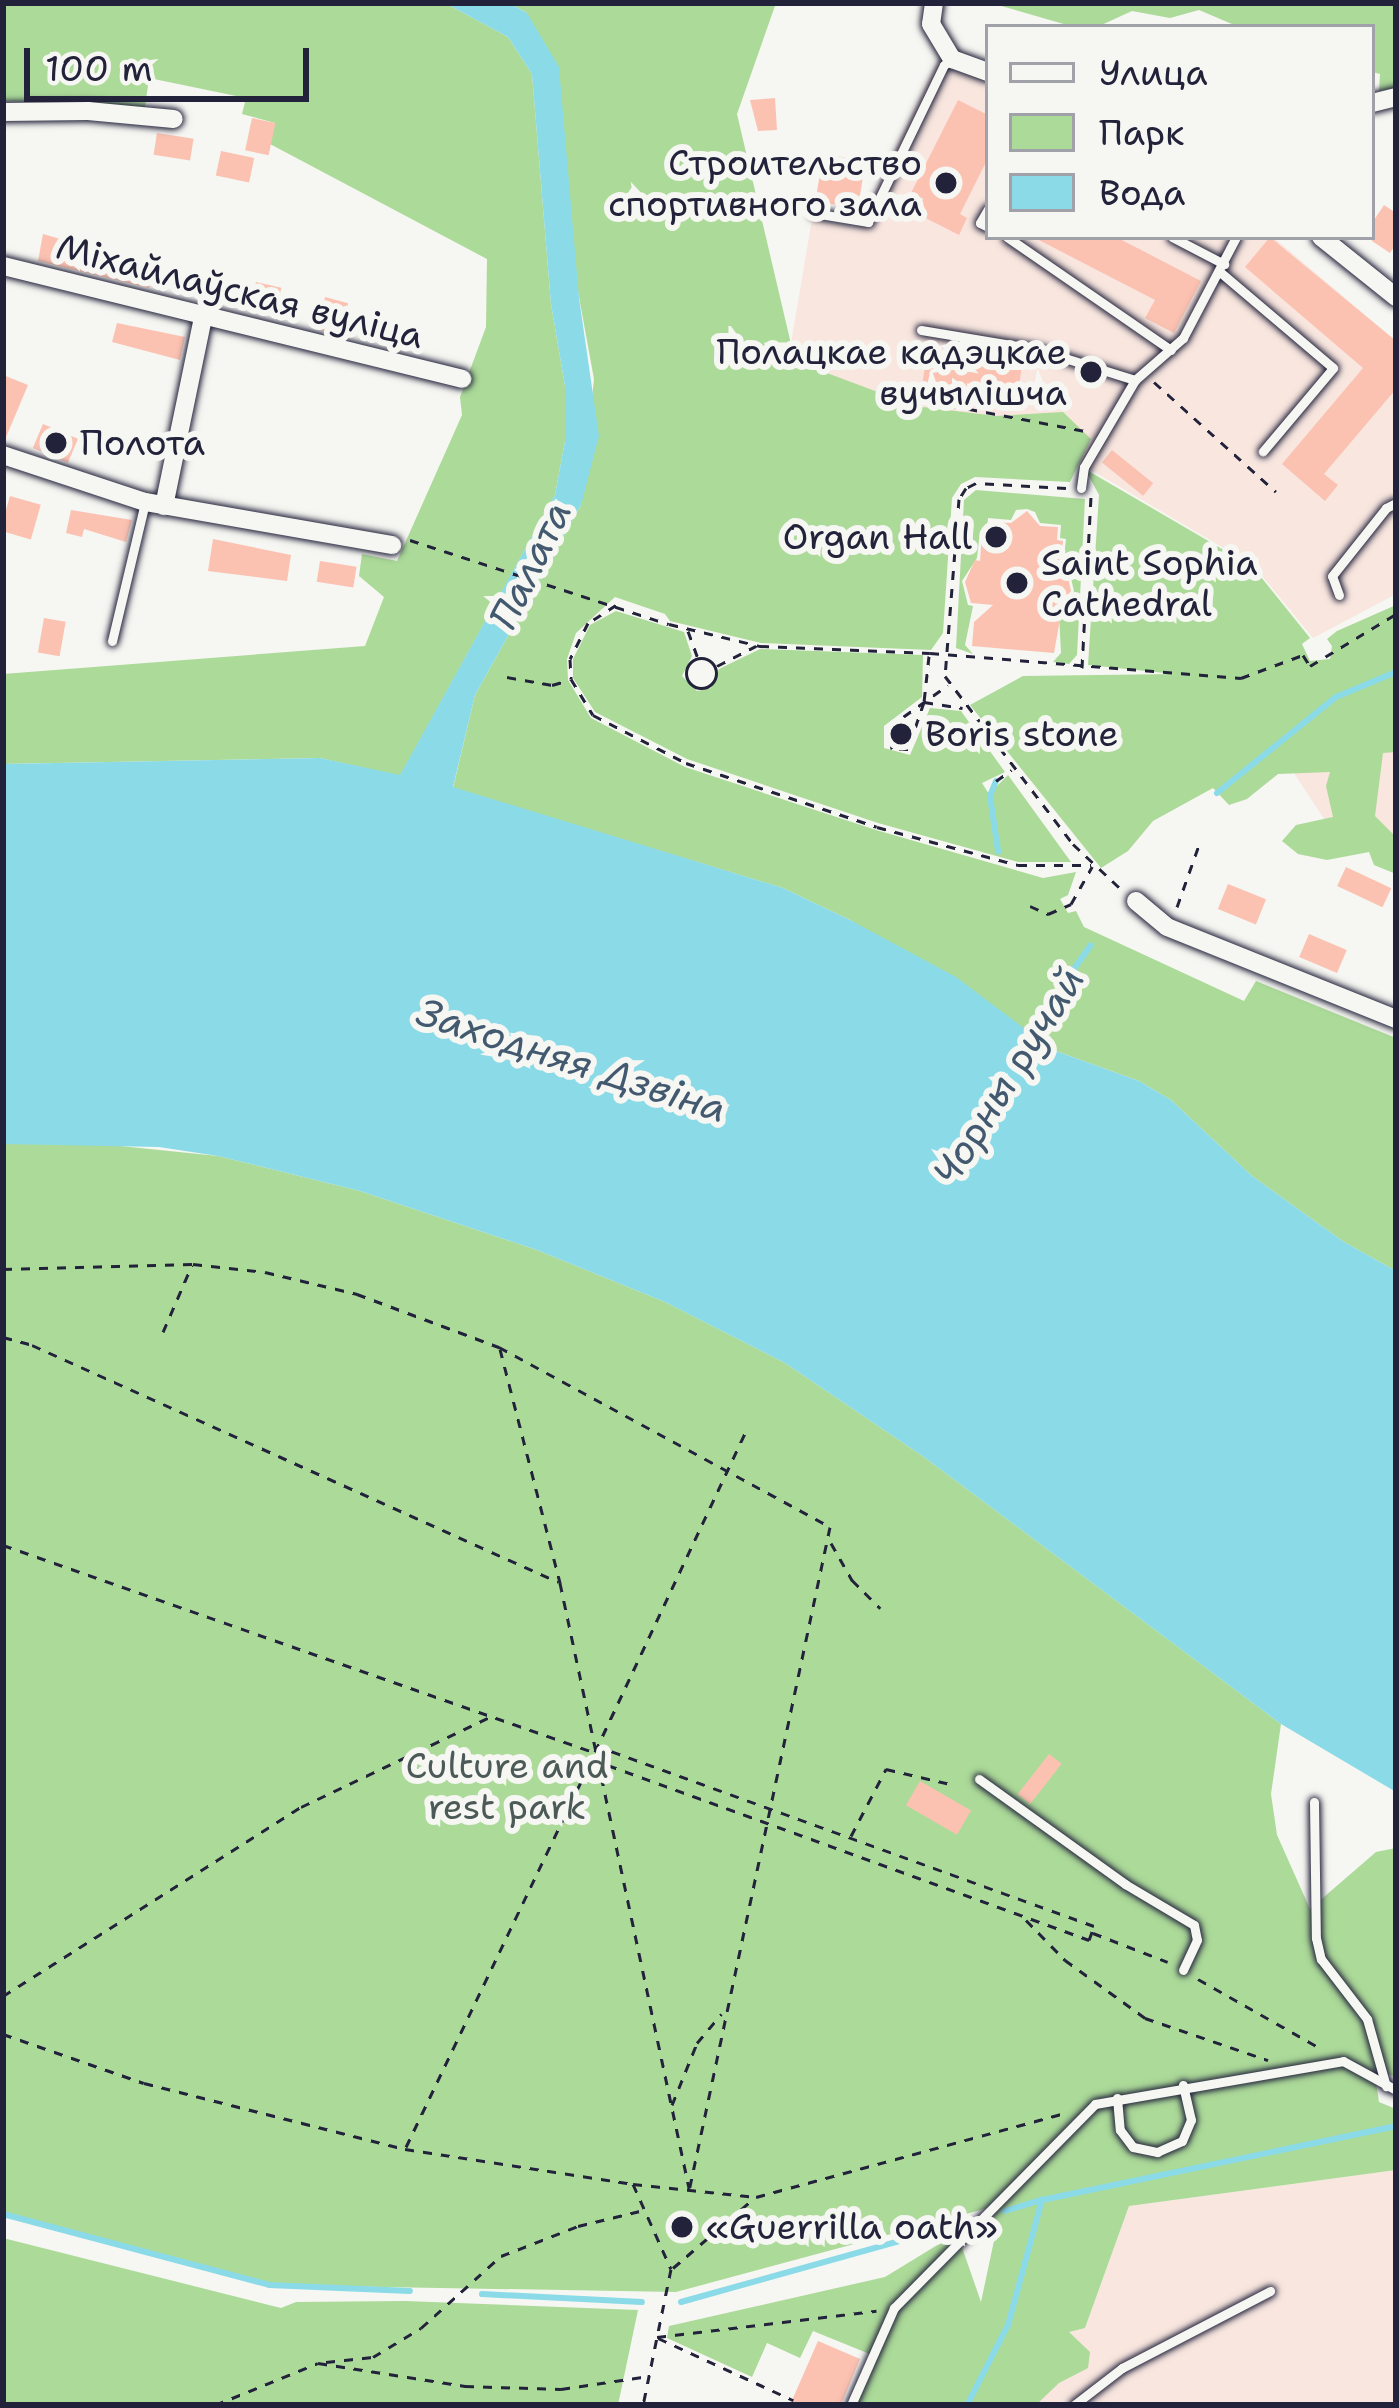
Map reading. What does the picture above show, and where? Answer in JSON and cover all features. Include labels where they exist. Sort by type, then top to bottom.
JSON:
[{"type":"street","points":[[934,3],[931,24],[951,56],[985,70]]},
{"type":"street","points":[[3,112],[174,119]]},
{"type":"street","points":[[1325,240],[1396,297]]},
{"type":"street","name":"Міхайлаўская вуліца","points":[[3,266],[462,379]]},
{"type":"street","points":[[155,504],[203,317]]},
{"type":"street","points":[[3,455],[155,504],[394,540]]},
{"type":"street","points":[[1136,901],[1167,927],[1396,1018]]},
{"type":"lane","points":[[814,213],[868,222],[951,56]]},
{"type":"lane","points":[[1011,240],[1171,350]]},
{"type":"lane","points":[[1177,240],[1222,268],[1334,368],[1263,451]]},
{"type":"lane","points":[[1081,488],[1084,467],[1139,376],[1171,350],[1235,240]]},
{"type":"lane","points":[[921,330],[1036,350],[1139,376]]},
{"type":"lane","points":[[1339,596],[1332,576],[1386,508],[1396,503]]},
{"type":"lane","points":[[112,641],[155,504]]},
{"type":"lane","points":[[979,1779],[1125,1884],[1194,1925],[1197,1940],[1183,1970]]},
{"type":"lane","points":[[1315,1802],[1316,1938],[1321,1959],[1367,2019],[1391,2088]]},
{"type":"lane","points":[[851,2405],[894,2308],[1095,2104],[1183,2085],[1343,2061],[1391,2088]]},
{"type":"lane","points":[[1117,2098],[1120,2130],[1133,2147],[1157,2152],[1182,2141],[1191,2120],[1183,2085]]},
{"type":"lane","points":[[1075,2404],[1122,2368],[1270,2291]]},
{"type":"path","points":[[1139,376],[1276,492]]},
{"type":"path","points":[[933,402],[1015,413],[1103,435]]},
{"type":"path","points":[[1082,668],[1094,504],[1081,488],[976,483],[965,488],[959,499],[947,654],[950,684],[1093,866],[1136,901]]},
{"type":"path","points":[[394,540],[439,548],[687,628],[758,645],[947,654],[1241,678],[1303,655],[1310,666],[1396,614]]},
{"type":"path","points":[[615,605],[579,634],[571,679],[593,715],[686,763],[877,827],[1018,866],[1093,866]]},
{"type":"path","points":[[687,628],[697,658],[714,667]]},
{"type":"path","points":[[714,667],[758,645]]},
{"type":"path","points":[[1012,649],[1012,661]]},
{"type":"path","points":[[930,653],[924,702],[908,749],[892,748],[889,727],[924,702],[950,684]]},
{"type":"path","points":[[697,658],[687,666],[692,684],[710,684],[714,667]]},
{"type":"path","points":[[506,676],[552,686],[571,679]]},
{"type":"path","points":[[924,702],[965,708]]},
{"type":"path","points":[[996,781],[1013,769]]},
{"type":"path","points":[[1181,918],[1177,900],[1200,842]]},
{"type":"path","points":[[1030,906],[1048,914],[1071,904],[1093,866]]},
{"type":"path","points":[[163,1332],[193,1264]]},
{"type":"path","points":[[3,1269],[193,1264],[265,1272],[356,1294],[499,1347],[830,1527],[689,2191]]},
{"type":"path","points":[[3,1337],[32,1345],[560,1583]]},
{"type":"path","points":[[499,1347],[560,1583],[689,2191]]},
{"type":"path","points":[[405,2149],[748,1427]]},
{"type":"path","points":[[829,1540],[852,1580],[880,1608]]},
{"type":"path","points":[[3,1545],[495,1714],[594,1753]]},
{"type":"path","points":[[3,1996],[302,1808],[495,1714]]},
{"type":"path","points":[[591,1759],[1089,1940],[1092,1933],[1094,1926],[597,1746]]},
{"type":"path","points":[[850,1838],[886,1768],[950,1784]]},
{"type":"path","points":[[1022,1915],[1065,1960],[1144,2018],[1292,2068]]},
{"type":"path","points":[[1092,1933],[1183,1970],[1343,2061]]},
{"type":"path","points":[[672,2107],[697,2043],[725,2009]]},
{"type":"path","points":[[3,2034],[144,2083],[405,2149],[633,2184],[756,2197],[1095,2104]]},
{"type":"path","points":[[633,2184],[671,2269],[643,2405]]},
{"type":"path","points":[[671,2269],[756,2197]]},
{"type":"path","points":[[214,2405],[318,2363],[374,2357],[421,2328],[501,2256],[578,2226],[644,2210]]},
{"type":"path","points":[[657,2337],[894,2308]]},
{"type":"path","points":[[657,2337],[793,2400]]},
{"type":"path","points":[[318,2363],[465,2386],[561,2389],[649,2376]]},
{"type":"shaded area","name":"Полацкае кадэцкае вучылішча","points":[[959,50],[985,62],[985,240],[1277,240],[1396,341],[1396,594],[1313,638],[1254,566],[1042,441],[781,403],[812,219],[858,227],[940,55]]},
{"type":"shaded area","points":[[1396,724],[1396,843],[1330,828],[1292,770]]},
{"type":"shaded area","points":[[1396,2170],[1396,2405],[998,2405],[1046,2337],[1085,2328],[1129,2206]]},
{"type":"green space","points":[[3,3],[445,3],[508,37],[532,74],[551,304],[565,386],[565,441],[555,495],[400,776],[320,758],[3,764],[3,674],[365,646],[384,597],[359,576],[362,554],[397,561],[462,415],[460,397],[486,327],[487,259],[270,144],[275,123],[242,114],[246,98],[149,78],[145,107],[3,101]]},
{"type":"green space","points":[[509,3],[776,3],[737,114],[795,361],[915,406],[996,416],[1063,412],[1091,439],[1070,482],[975,477],[961,484],[952,498],[943,633],[931,650],[761,643],[670,621],[665,614],[615,597],[576,633],[567,659],[568,680],[591,718],[685,767],[876,830],[1043,878],[1076,872],[1068,895],[1060,899],[1068,913],[1076,911],[1084,927],[1244,1001],[1256,981],[1396,1038],[1396,1271],[1344,1242],[1252,1176],[1171,1100],[1139,1081],[1053,1050],[850,920],[783,888],[453,788],[475,695],[581,505],[594,379],[527,13]]},
{"type":"green space","points":[[991,3],[1396,3],[1396,88],[1379,91],[1375,24],[1232,24],[1199,10],[1170,18],[1132,11],[1104,24],[1064,24]]},
{"type":"green space","points":[[1085,469],[1253,567],[1310,638],[1302,644],[1310,661],[1330,659],[1332,646],[1327,639],[1337,631],[1396,605],[1396,752],[1383,753],[1375,816],[1396,837],[1396,874],[1374,865],[1369,852],[1327,860],[1298,854],[1282,841],[1296,825],[1333,817],[1326,786],[1330,772],[1278,774],[1247,799],[1229,805],[1213,788],[1153,821],[1128,851],[1101,868],[970,705],[1023,676],[1175,674],[1088,665],[1099,495]]},
{"type":"green space","points":[[976,490],[1085,499],[1077,655],[1069,664],[1053,662],[1061,653],[1059,614],[1064,614],[1074,591],[1068,566],[1063,565],[1066,539],[1060,538],[1061,525],[1040,523],[1035,512],[1027,509],[1016,510],[1011,520],[988,518],[987,531],[980,531],[977,558],[962,581],[968,605],[973,606],[965,645],[973,654],[956,648],[964,500]]},
{"type":"green space","points":[[616,611],[684,632],[692,656],[682,676],[697,691],[711,688],[719,669],[760,649],[923,655],[922,697],[884,726],[884,748],[910,755],[930,708],[961,711],[1005,772],[982,783],[989,794],[1008,775],[1071,862],[1018,862],[878,823],[687,759],[595,712],[573,678],[573,659],[590,625]]},
{"type":"green space","name":"Culture and rest park","points":[[91,1143],[218,1156],[360,1191],[537,1250],[665,1302],[785,1363],[924,1457],[1281,1724],[1271,1794],[1277,1835],[1310,1909],[1376,1852],[1396,1848],[1396,2077],[1374,2069],[1379,2102],[1396,2109],[1396,2170],[1129,2206],[1085,2328],[1069,2332],[1090,2352],[1088,2368],[1059,2383],[1036,2405],[857,2405],[877,2357],[813,2331],[800,2358],[767,2343],[752,2377],[667,2338],[669,2326],[885,2277],[957,2233],[981,2302],[995,2236],[981,2227],[1003,2204],[676,2292],[269,2285],[3,2214],[3,1144]]},
{"type":"green space","points":[[3,2238],[281,2308],[296,2302],[405,2301],[638,2310],[618,2405],[3,2405]]},
{"type":"water","points":[[445,3],[509,3],[527,13],[559,67],[579,298],[599,436],[581,505],[475,695],[453,787],[783,888],[850,920],[956,977],[1053,1050],[1139,1081],[1171,1100],[1252,1176],[1344,1242],[1396,1271],[1396,1792],[1281,1724],[924,1457],[785,1363],[665,1302],[537,1250],[360,1191],[218,1156],[159,1147],[3,1144],[3,764],[320,758],[400,775],[555,495],[565,441],[565,386],[551,304],[532,74],[508,37]]},
{"type":"building","points":[[775,98],[777,130],[758,131],[750,100]]},
{"type":"building","name":"Строительство спортивного зала","points":[[958,100],[985,114],[985,164],[960,214],[967,218],[959,235],[904,207]]},
{"type":"building","points":[[252,118],[275,123],[269,155],[245,150]]},
{"type":"building","points":[[157,133],[194,139],[190,161],[154,155]]},
{"type":"building","points":[[221,151],[254,158],[249,183],[216,175]]},
{"type":"building","points":[[823,154],[865,161],[858,208],[815,201]]},
{"type":"building","points":[[1384,205],[1396,213],[1396,244],[1390,253],[1372,241],[1375,218]]},
{"type":"building","points":[[43,234],[155,266],[149,288],[38,261]]},
{"type":"building","points":[[1039,240],[1122,240],[1201,281],[1174,333],[1145,318],[1155,300]]},
{"type":"building","points":[[1268,240],[1274,240],[1396,341],[1396,389],[1324,474],[1338,485],[1325,501],[1282,464],[1363,368],[1245,267]]},
{"type":"building","points":[[256,282],[281,288],[275,316],[249,310]]},
{"type":"building","points":[[325,297],[348,303],[340,335],[316,329]]},
{"type":"building","points":[[117,323],[185,337],[180,360],[112,342]]},
{"type":"building","points":[[927,351],[1022,364],[1017,402],[922,389]]},
{"type":"building","points":[[3,375],[28,385],[4,442],[3,442]]},
{"type":"building","name":"Полота","points":[[43,424],[78,439],[68,463],[33,448]]},
{"type":"building","points":[[1112,450],[1153,483],[1143,496],[1102,462]]},
{"type":"building","points":[[10,496],[41,505],[31,539],[3,531]]},
{"type":"building","points":[[71,510],[132,520],[126,542],[84,529],[82,537],[66,533]]},
{"type":"building","name":"Saint Sophia Cathedral","points":[[1027,511],[1040,526],[1058,527],[1057,540],[1063,541],[1060,568],[1066,568],[1071,591],[1063,602],[1054,653],[972,646],[974,622],[993,605],[971,603],[965,582],[975,560],[980,561],[982,533],[989,534],[991,522],[1011,523]]},
{"type":"building","points":[[213,539],[291,555],[287,581],[208,571]]},
{"type":"building","points":[[320,561],[357,567],[353,588],[317,582]]},
{"type":"building","points":[[44,618],[66,622],[60,656],[38,652]]},
{"type":"building","points":[[1346,867],[1391,888],[1382,907],[1337,886]]},
{"type":"building","points":[[1228,884],[1266,899],[1256,924],[1218,909]]},
{"type":"building","points":[[1309,934],[1347,950],[1337,973],[1299,957]]},
{"type":"building","points":[[1049,1754],[1062,1764],[1030,1804],[1018,1794]]},
{"type":"building","points":[[920,1781],[971,1810],[957,1835],[906,1805]]},
{"type":"building","points":[[818,2341],[860,2359],[841,2405],[790,2405]]},
{"type":"waterway","name":"Чорны ручай","points":[[1217,793],[1336,697],[1396,672]]},
{"type":"waterway","points":[[996,781],[990,796],[998,851]]},
{"type":"waterway","name":"Чорны ручай","points":[[1027,1035],[1091,945]]},
{"type":"waterway","points":[[967,2405],[1008,2325],[1042,2200],[1396,2126]]},
{"type":"waterway","points":[[1005,2211],[1042,2200]]},
{"type":"waterway","points":[[3,2214],[269,2285],[410,2291]]},
{"type":"waterway","points":[[681,2302],[957,2225]]},
{"type":"waterway","points":[[482,2294],[642,2302]]},
{"type":"place","name":"Строительство спортивного зала","points":[[946,183]]},
{"type":"place","name":"Полацкае кадэцкае вучылішча","points":[[1091,372]]},
{"type":"place","name":"Полота","points":[[56,443]]},
{"type":"place","name":"Organ Hall","points":[[996,537]]},
{"type":"place","name":"Saint Sophia Cathedral","points":[[1017,583]]},
{"type":"place","name":"Boris stone","points":[[901,734]]},
{"type":"place","name":"«Guerrilla oath»","points":[[682,2227]]},
{"type":"water label","name":"Палата","points":[[530,565]]},
{"type":"water label","name":"Заходняя Дзвіна","points":[[572,1060]]}]
